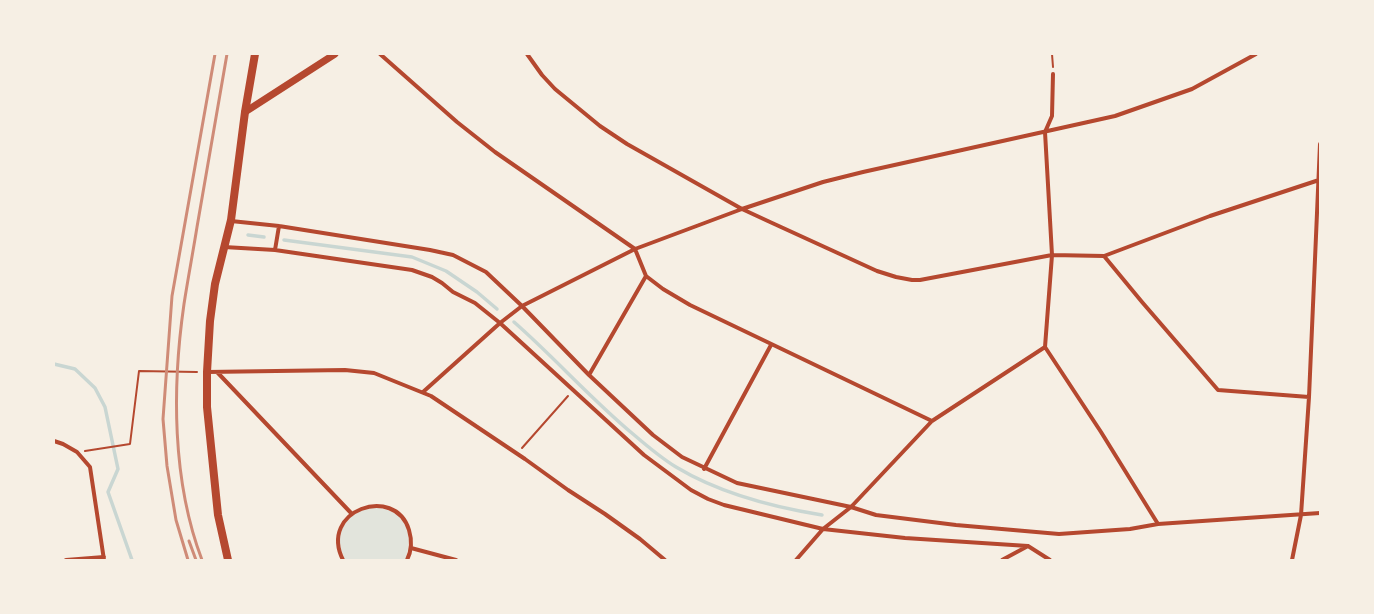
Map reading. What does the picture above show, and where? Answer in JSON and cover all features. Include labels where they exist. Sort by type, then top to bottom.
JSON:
[{"type":"main road","points":[[228,560],[218,515],[207,407],[207,372],[210,321],[215,284],[231,220],[245,112],[255,54]]},
{"type":"street","points":[[245,112],[335,54]]},
{"type":"street","points":[[380,54],[456,122],[495,152],[635,249],[646,276],[663,289],[690,305],[771,345],[932,421]]},
{"type":"street","points":[[527,54],[542,75],[555,89],[600,126],[627,144],[742,209],[877,271],[912,280],[920,280],[1052,255],[1104,256],[1210,216],[1319,180]]},
{"type":"street","points":[[423,392],[500,323],[522,306],[635,249],[742,209],[823,182],[1115,116],[1192,89],[1256,54]]},
{"type":"street","points":[[1053,74],[1052,116],[1045,132],[1052,255],[1045,347],[1102,432],[1158,524]]},
{"type":"street","points":[[1292,560],[1301,515],[1309,397],[1320,144]]},
{"type":"street","points":[[231,220],[279,226],[430,250],[453,255],[486,272],[522,306],[589,375],[653,435],[682,457],[704,469],[737,483],[851,507],[876,515],[964,526],[1059,534],[1130,529],[1158,524],[1320,513]]},
{"type":"street","points":[[276,250],[279,226]]},
{"type":"street","points":[[224,247],[276,250],[412,270],[432,277],[453,292],[475,303],[500,323],[572,391],[644,455],[691,490],[708,499],[724,505],[823,529],[905,538],[1028,546],[1050,560]]},
{"type":"street","points":[[1104,256],[1156,319],[1218,390],[1309,397]]},
{"type":"street","points":[[589,375],[646,276]]},
{"type":"street","points":[[704,469],[771,345]]},
{"type":"street","points":[[796,560],[823,529],[851,507],[932,421],[1045,347]]},
{"type":"street","points":[[207,372],[363,371],[374,373],[423,392],[518,454],[568,490],[605,514],[640,539],[665,560]]},
{"type":"street","points":[[217,372],[352,514]]},
{"type":"street","points":[[54,442],[63,444],[77,452],[84,458],[90,467],[104,558],[66,560]]},
{"type":"street","points":[[343,560],[338,543],[344,522],[352,514],[361,509],[372,506],[383,507],[393,511],[402,517],[408,526],[412,548],[407,560]]},
{"type":"street","points":[[1002,560],[1028,546]]},
{"type":"street","points":[[412,548],[456,560]]},
{"type":"path","points":[[1052,54],[1053,74]]},
{"type":"path","points":[[77,452],[130,444],[139,371],[196,372]]},
{"type":"path","points":[[518,454],[572,391]]},
{"type":"shaded area","points":[[367,508],[389,510],[402,520],[406,527],[409,543],[405,560],[345,560],[339,541],[341,530],[348,520]]},
{"type":"waterway","points":[[248,235],[264,237]]},
{"type":"waterway","points":[[284,240],[412,257],[446,271],[477,292],[497,309]]},
{"type":"waterway","points":[[514,322],[618,421],[654,452],[676,467],[711,485],[747,498],[784,508],[822,515]]},
{"type":"waterway","points":[[54,364],[75,369],[95,388],[105,407],[118,469],[108,492],[132,560]]},
{"type":"railway","points":[[188,560],[176,520],[167,466],[163,419],[172,296],[215,54]]},
{"type":"railway","points":[[202,560],[192,530],[180,466],[177,434],[178,368],[184,304],[227,54]]},
{"type":"railway","points":[[189,541],[196,560]]}]
